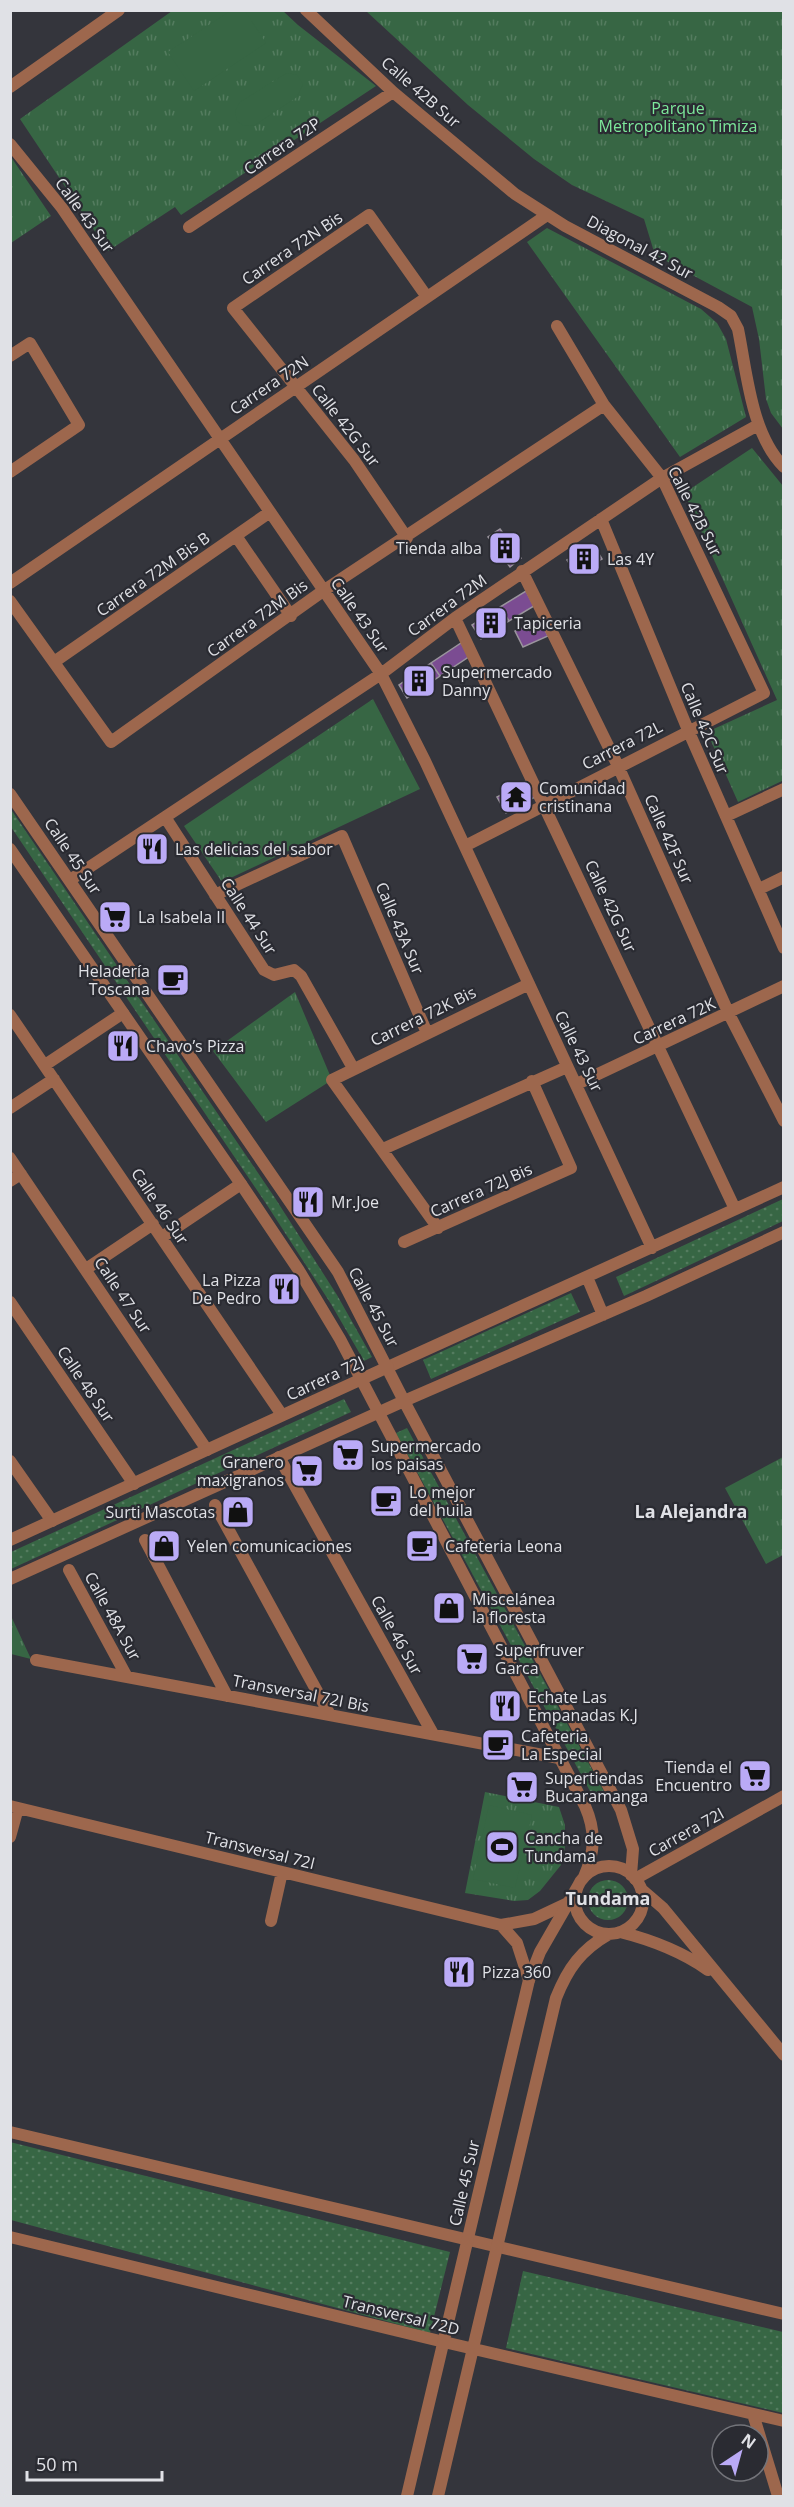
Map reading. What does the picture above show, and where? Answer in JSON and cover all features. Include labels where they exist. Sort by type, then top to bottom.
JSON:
[{"type":"street","points":[[10,87],[119,10]]},
{"type":"street","name":"Calle 42B Sur","points":[[306,10],[393,92],[515,194],[547,215]]},
{"type":"street","name":"Carrera 72P","points":[[189,227],[393,92]]},
{"type":"street","name":"Calle 43 Sur","points":[[10,144],[62,208],[381,674],[465,846],[652,1248]]},
{"type":"street","name":"Carrera 72N Bis","points":[[233,308],[369,215],[427,297]]},
{"type":"street","name":"Carrera 72N","points":[[10,583],[547,215]]},
{"type":"street","name":"Diagonal 42 Sur","points":[[547,215],[731,316],[738,329],[758,424],[766,444],[783,467]]},
{"type":"street","name":"Calle 42G Sur","points":[[233,308],[354,460],[407,538]]},
{"type":"street","name":"Calle 42B Sur","points":[[557,326],[604,405],[662,478],[764,693]]},
{"type":"street","points":[[10,356],[30,343],[79,425],[10,472]]},
{"type":"street","name":"Carrera 72M Bis","points":[[54,662],[111,742],[323,591],[407,538],[604,405]]},
{"type":"street","name":"Carrera 72M","points":[[70,880],[381,674],[522,571],[662,478],[758,424]]},
{"type":"street","name":"Carrera 72M Bis B","points":[[54,662],[270,512]]},
{"type":"street","name":"Calle 42C Sur","points":[[601,519],[688,730],[783,948]]},
{"type":"street","points":[[237,536],[291,616]]},
{"type":"street","name":"Calle 42F Sur","points":[[522,571],[618,766],[729,1014],[783,1121]]},
{"type":"street","points":[[10,601],[54,662]]},
{"type":"street","name":"Calle 42G Sur","points":[[455,618],[735,1209]]},
{"type":"street","name":"Carrera 72L","points":[[465,846],[764,693]]},
{"type":"street","points":[[726,816],[783,789]]},
{"type":"street","name":"Calle 45 Sur","points":[[10,794],[338,1272],[621,1810],[633,1849],[636,1881]]},
{"type":"street","name":"Calle 44 Sur","points":[[165,817],[264,970],[274,975],[294,970],[301,976],[353,1068]]},
{"type":"street","name":"Calle 43A Sur","points":[[215,895],[342,836],[427,1033]]},
{"type":"street","name":"Calle 45 Sur","points":[[10,849],[16,867],[123,1012],[317,1299],[585,1806],[592,1827],[593,1851],[581,1882],[540,1952],[529,1980],[407,2496]]},
{"type":"street","points":[[759,889],[783,877]]},
{"type":"street","name":"Carrera 72K Bis","points":[[384,1149],[333,1080],[353,1068],[529,984]]},
{"type":"street","name":"Carrera 72K","points":[[577,1084],[729,1014],[783,986]]},
{"type":"street","points":[[45,1065],[123,1012]]},
{"type":"street","name":"Calle 46 Sur","points":[[10,1015],[282,1415]]},
{"type":"street","points":[[438,1228],[384,1149],[567,1067]]},
{"type":"street","points":[[10,1108],[54,1079]]},
{"type":"street","name":"Carrera 72J Bis","points":[[404,1242],[571,1168],[532,1081]]},
{"type":"street","name":"Calle 47 Sur","points":[[10,1158],[16,1178],[86,1269],[207,1450]]},
{"type":"street","points":[[162,1237],[241,1184]]},
{"type":"street","name":"Carrera 72J","points":[[10,1540],[783,1187]]},
{"type":"street","points":[[86,1269],[153,1224]]},
{"type":"street","points":[[10,1580],[279,1456],[603,1315],[783,1232]]},
{"type":"street","points":[[587,1277],[603,1315]]},
{"type":"street","name":"Calle 48 Sur","points":[[10,1302],[134,1484]]},
{"type":"street","name":"Calle 46 Sur","points":[[279,1456],[433,1734]]},
{"type":"street","points":[[10,1461],[52,1521]]},
{"type":"street","points":[[215,1505],[330,1715]]},
{"type":"street","points":[[145,1540],[227,1696]]},
{"type":"street","name":"Calle 48A Sur","points":[[69,1570],[127,1677]]},
{"type":"street","name":"Transversal 72I Bis","points":[[36,1660],[559,1758]]},
{"type":"street","name":"Carrera 72I","points":[[636,1881],[783,1796]]},
{"type":"street","points":[[10,1837],[14,1807]]},
{"type":"street","name":"Transversal 72I","points":[[14,1807],[501,1925],[534,1919],[568,1903]]},
{"type":"street","points":[[718,1978],[682,1954],[652,1941],[615,1933],[598,1933],[580,1919],[575,1897],[581,1882],[592,1871],[612,1867],[636,1881],[663,1908],[783,2055]]},
{"type":"street","points":[[271,1921],[282,1872]]},
{"type":"street","points":[[438,2496],[556,1998],[572,1963],[591,1945],[637,1919],[642,1910],[636,1881]]},
{"type":"street","points":[[501,1925],[517,1943],[529,1980]]},
{"type":"street","points":[[10,2132],[783,2314]]},
{"type":"street","name":"Transversal 72D","points":[[10,2237],[783,2421]]},
{"type":"street","points":[[753,2414],[778,2496]]},
{"type":"green space","points":[[172,11],[283,11],[376,86],[181,215],[175,207],[108,251],[20,119]]},
{"type":"green space","points":[[230,11],[245,11],[266,43],[194,91],[168,52]]},
{"type":"green space","name":"Parque Metropolitano Timiza","points":[[366,11],[783,11],[783,429],[771,413],[766,399],[759,339],[752,307],[655,255],[644,219],[572,185],[534,159],[468,105]]},
{"type":"green space","points":[[287,73],[297,75],[303,84],[297,97],[255,125],[244,126],[237,121],[235,111],[240,102]]},
{"type":"green space","points":[[11,157],[51,216],[10,243]]},
{"type":"green space","points":[[547,228],[701,309],[717,323],[726,339],[746,417],[680,457],[527,242]]},
{"type":"green space","points":[[752,448],[783,486],[784,780],[738,802],[707,732],[777,700],[684,493]]},
{"type":"green space","points":[[373,699],[420,789],[222,882],[184,826]]},
{"type":"green space","points":[[10,808],[275,1198],[337,1295],[372,1357],[364,1361],[331,1304],[267,1205],[11,827]]},
{"type":"green space","points":[[295,992],[332,1080],[266,1122],[213,1051]]},
{"type":"green space","points":[[783,1199],[783,1221],[624,1296],[616,1277]]},
{"type":"green space","points":[[571,1293],[580,1312],[431,1379],[423,1360]]},
{"type":"green space","points":[[344,1399],[351,1412],[11,1569],[11,1552]]},
{"type":"green space","points":[[407,1428],[608,1799],[597,1804],[396,1433]]},
{"type":"green space","points":[[783,1457],[783,1555],[766,1564],[725,1488]]},
{"type":"green space","points":[[11,1616],[31,1659],[11,1654]]},
{"type":"green space","points":[[485,1792],[559,1807],[565,1825],[565,1847],[561,1865],[540,1891],[528,1900],[514,1901],[465,1893]]},
{"type":"green space","name":"Cancha de Tundama","points":[[489,1805],[532,1815],[515,1888],[473,1879]]},
{"type":"green space","points":[[608,1880],[616,1881],[622,1886],[627,1892],[627,1908],[622,1914],[616,1919],[608,1920],[600,1919],[594,1914],[589,1908],[588,1900],[589,1892],[594,1886],[600,1881]]},
{"type":"green space","points":[[10,2142],[450,2252],[430,2333],[11,2220]]},
{"type":"green space","points":[[523,2271],[783,2332],[783,2413],[506,2348]]},
{"type":"building","name":"Tienda alba","points":[[500,529],[521,558],[510,567],[488,537]]},
{"type":"building","name":"Las 4Y","points":[[593,544],[602,559],[576,574],[567,560]]},
{"type":"building","points":[[526,591],[534,606],[509,621],[500,607]]},
{"type":"building","name":"Tapiceria","points":[[500,607],[509,621],[481,639],[472,625]]},
{"type":"building","points":[[540,620],[548,636],[523,647],[515,631]]},
{"type":"building","points":[[461,643],[470,656],[440,676],[431,663]]},
{"type":"building","name":"Supermercado Danny","points":[[431,663],[440,676],[407,698],[399,685]]},
{"type":"building","name":"Comunidad cristinana","points":[[526,781],[535,797],[506,813],[497,797]]},
{"type":"place","name":"Tienda alba","points":[[505,548]]},
{"type":"place","name":"Las 4Y","points":[[584,559]]},
{"type":"place","name":"Tapiceria","points":[[491,623]]},
{"type":"place","name":"Supermercado Danny","points":[[419,681]]},
{"type":"place","name":"Comunidad cristinana","points":[[516,797]]},
{"type":"place","name":"Las delicias del sabor","points":[[152,849]]},
{"type":"place","name":"La Isabela II","points":[[115,917]]},
{"type":"place","name":"Heladería Toscana","points":[[173,980]]},
{"type":"place","name":"Chavo’s Pizza","points":[[123,1046]]},
{"type":"place","name":"Mr.Joe","points":[[308,1202]]},
{"type":"place","name":"La Pizza De Pedro","points":[[284,1289]]},
{"type":"place","name":"Supermercado los paisas","points":[[348,1455]]},
{"type":"place","name":"Granero maxigranos","points":[[307,1471]]},
{"type":"place","name":"Lo mejor del huila","points":[[386,1501]]},
{"type":"place","name":"Surti Mascotas","points":[[238,1512]]},
{"type":"place","name":"Yelen comunicaciones","points":[[164,1546]]},
{"type":"place","name":"Cafeteria Leona","points":[[422,1546]]},
{"type":"place","name":"Miscelánea la floresta","points":[[449,1608]]},
{"type":"place","name":"Superfruver Garca","points":[[472,1659]]},
{"type":"place","name":"Echate Las Empanadas K.J","points":[[505,1706]]},
{"type":"place","name":"Cafeteria La Especial","points":[[498,1745]]},
{"type":"place","name":"Tienda el Encuentro","points":[[755,1776]]},
{"type":"place","name":"Supertiendas Bucaramanga","points":[[522,1787]]},
{"type":"place","name":"Cancha de Tundama","points":[[502,1847]]},
{"type":"place","name":"Pizza 360","points":[[459,1972]]},
{"type":"district","name":"La Alejandra","points":[[691,1512]]},
{"type":"district","name":"Tundama","points":[[608,1899]]}]
